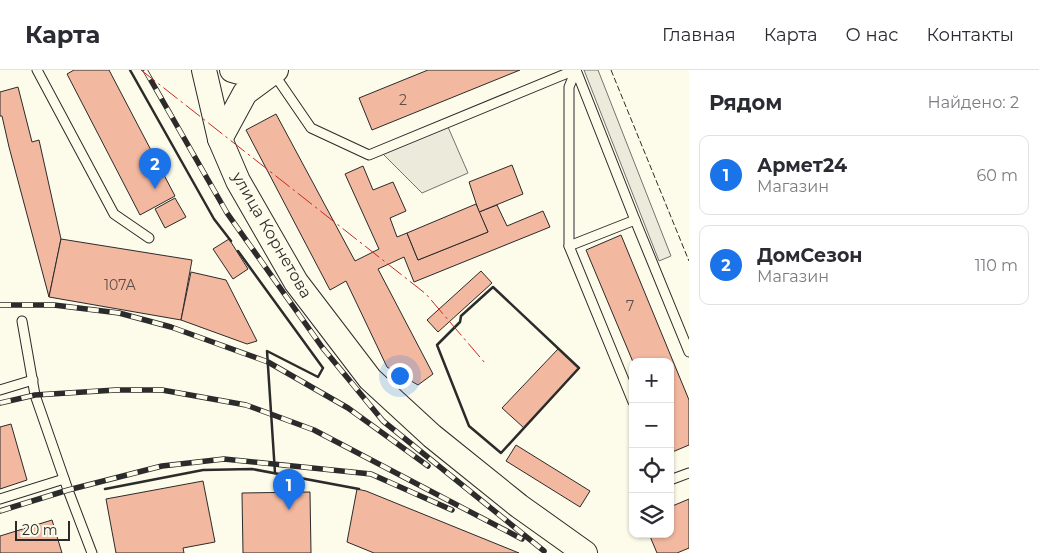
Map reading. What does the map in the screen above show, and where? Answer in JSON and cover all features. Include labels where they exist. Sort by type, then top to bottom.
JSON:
[{"type":"main road","name":"улица Корнетова","points":[[204,70],[220,139],[238,181],[296,282],[370,379],[432,436],[519,506],[585,553]]},
{"type":"main road","points":[[232,70],[239,72],[275,71]]},
{"type":"main road","points":[[220,139],[245,93],[275,71]]},
{"type":"lane","points":[[37,70],[114,214],[149,238]]},
{"type":"lane","points":[[275,71],[311,128],[368,154],[575,70]]},
{"type":"lane","points":[[575,70],[689,352]]},
{"type":"lane","points":[[575,70],[569,87],[569,246],[629,392]]},
{"type":"lane","points":[[569,246],[635,220]]},
{"type":"lane","points":[[22,321],[35,395],[92,553]]},
{"type":"lane","points":[[0,390],[33,380]]},
{"type":"lane","points":[[674,479],[689,473]]},
{"type":"lane","points":[[0,499],[64,479]]},
{"type":"shaded area","points":[[584,70],[598,70],[671,256],[659,261]]},
{"type":"shaded area","points":[[448,127],[468,173],[422,193],[383,154]]},
{"type":"building","points":[[74,70],[109,70],[175,196],[140,215],[67,74]]},
{"type":"building","points":[[428,70],[520,70],[372,130],[359,98]]},
{"type":"building","points":[[18,87],[32,142],[39,140],[61,239],[49,297],[2,116],[0,116],[0,92]]},
{"type":"building","points":[[276,114],[355,261],[379,249],[345,174],[363,166],[373,190],[393,182],[406,211],[390,218],[397,237],[407,233],[418,260],[488,232],[479,212],[497,205],[507,226],[543,211],[550,227],[414,282],[404,257],[378,269],[433,374],[418,385],[387,367],[346,281],[330,290],[246,130]]},
{"type":"building","points":[[512,165],[523,194],[479,212],[469,182]]},
{"type":"building","points":[[175,198],[186,217],[165,228],[155,209]]},
{"type":"building","points":[[476,204],[488,232],[418,260],[407,233]]},
{"type":"building","points":[[621,235],[672,358],[631,358],[586,250]]},
{"type":"building","points":[[61,239],[192,260],[181,320],[49,297]]},
{"type":"building","points":[[229,239],[248,269],[233,279],[213,249]]},
{"type":"building","points":[[481,271],[492,283],[438,332],[427,320]]},
{"type":"building","points":[[191,272],[226,280],[257,341],[247,344],[181,320]]},
{"type":"building","points":[[558,349],[579,368],[524,428],[502,408]]},
{"type":"building","points":[[674,364],[689,400],[689,445],[674,451]]},
{"type":"building","points":[[11,424],[27,480],[0,489],[0,427]]},
{"type":"building","points":[[516,445],[590,491],[580,507],[506,461]]},
{"type":"building","points":[[203,481],[215,542],[183,548],[184,553],[116,553],[106,499]]},
{"type":"building","points":[[357,489],[519,553],[374,553],[347,542]]},
{"type":"building","points":[[310,492],[311,553],[243,553],[242,493]]},
{"type":"building","points":[[689,499],[689,548],[677,553],[657,553],[651,538],[674,538],[674,505]]},
{"type":"building","points":[[52,520],[62,553],[0,553],[0,536]]},
{"type":"railway","points":[[145,70],[227,213],[322,347],[383,421],[544,551]]},
{"type":"railway","points":[[0,305],[54,305],[119,313],[171,327],[268,362],[348,408],[428,466]]},
{"type":"railway","points":[[0,403],[35,395],[116,390],[162,390],[246,405],[314,430],[522,539]]},
{"type":"railway","points":[[0,511],[68,490],[162,466],[224,459],[371,474],[452,510]]},
{"type":"fence","points":[[611,70],[689,261]]},
{"type":"wall","points":[[130,70],[214,219],[231,241]]},
{"type":"wall","points":[[238,251],[323,368],[318,377],[267,351],[275,473]]},
{"type":"wall","points":[[493,287],[579,368],[501,453],[469,426],[437,345],[460,322],[461,316],[493,287]]},
{"type":"wall","points":[[105,489],[203,470],[252,469],[359,489]]},
{"type":"power","points":[[141,70],[426,294],[485,363]]},
{"type":"place","name":"ДомСезон","points":[[155,189]]},
{"type":"place","name":"Армет24","points":[[289,510]]}]
